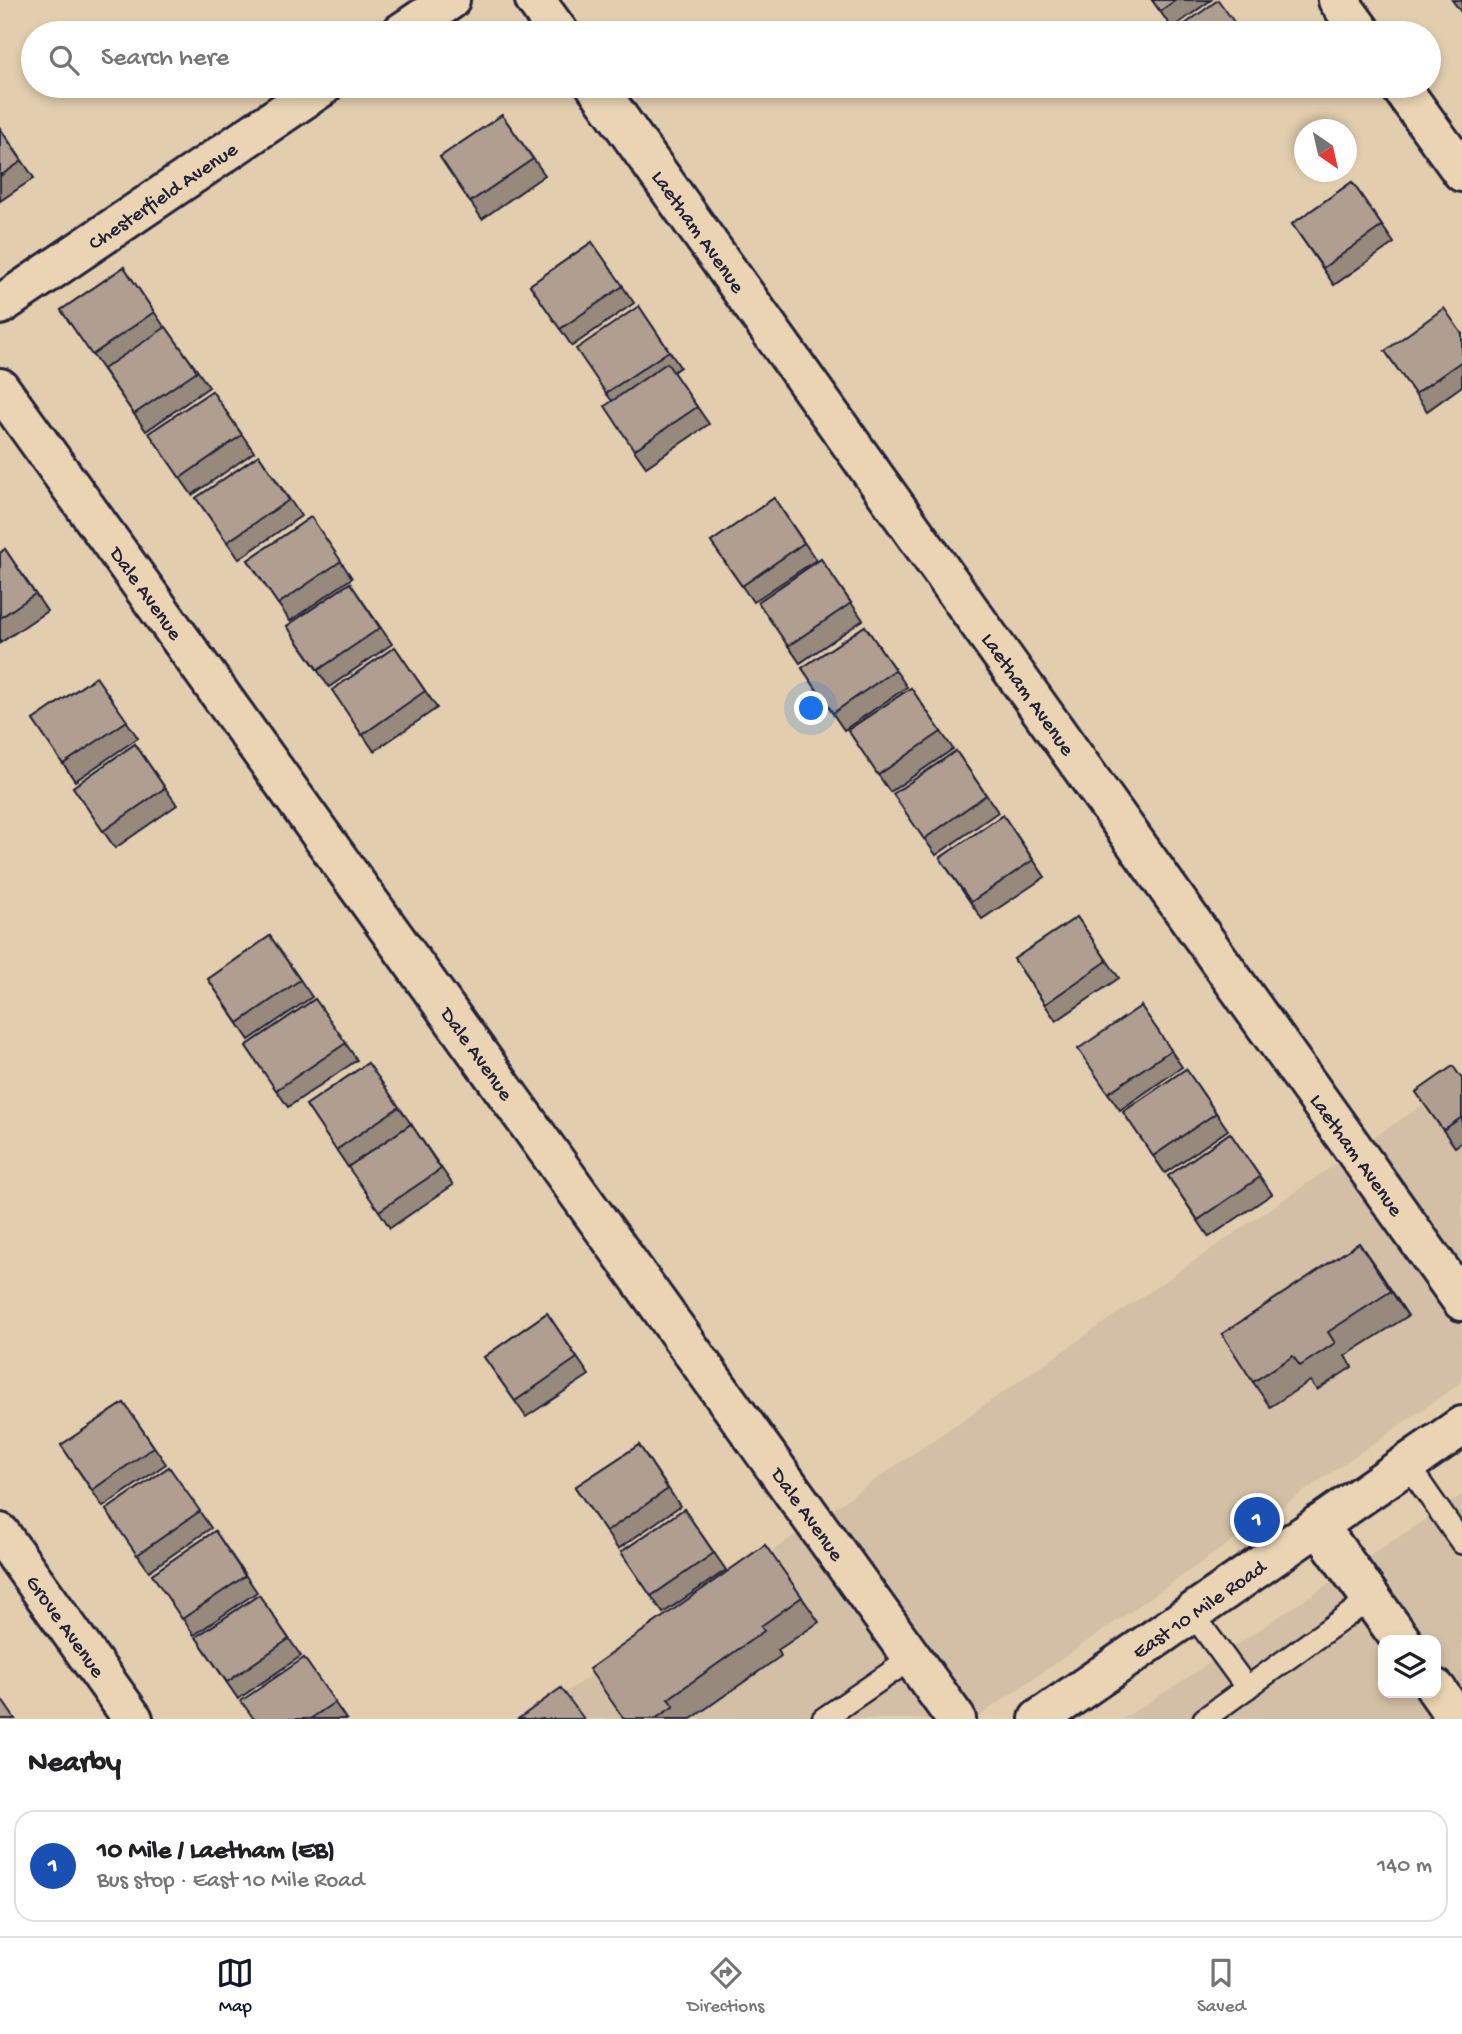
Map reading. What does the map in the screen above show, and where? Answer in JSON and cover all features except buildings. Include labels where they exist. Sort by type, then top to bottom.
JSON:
[{"type":"street","points":[[419,21],[450,0]]},
{"type":"street","points":[[535,0],[550,21]]},
{"type":"street","points":[[1338,0],[1353,21]]},
{"type":"street","name":"Chesterfield Avenue","points":[[0,305],[305,98]]},
{"type":"street","name":"Laetham Avenue","points":[[605,98],[1462,1301]]},
{"type":"street","points":[[1409,98],[1462,172]]},
{"type":"street","name":"Dale Avenue","points":[[0,388],[956,1719]]},
{"type":"street","name":"East 10 Mile Road","points":[[1040,1719],[1462,1426]]},
{"type":"street","points":[[1318,1525],[1397,1635]]},
{"type":"street","name":"Grove Avenue","points":[[0,1533],[133,1719]]},
{"type":"street","points":[[1441,1696],[1457,1719]]},
{"type":"lane","points":[[1407,1464],[1462,1543]]},
{"type":"lane","points":[[1204,1719],[1370,1598]]},
{"type":"lane","points":[[1192,1613],[1247,1688]]},
{"type":"lane","points":[[823,1719],[912,1658]]},
{"type":"shaded area","points":[[1462,1079],[1462,1382],[975,1719],[527,1719],[1385,1130]]},
{"type":"shaded area","points":[[1462,1495],[1462,1719],[1123,1719],[1176,1685]]},
{"type":"place","name":"10 Mile / Laetham (EB)","points":[[1257,1520]]}]
